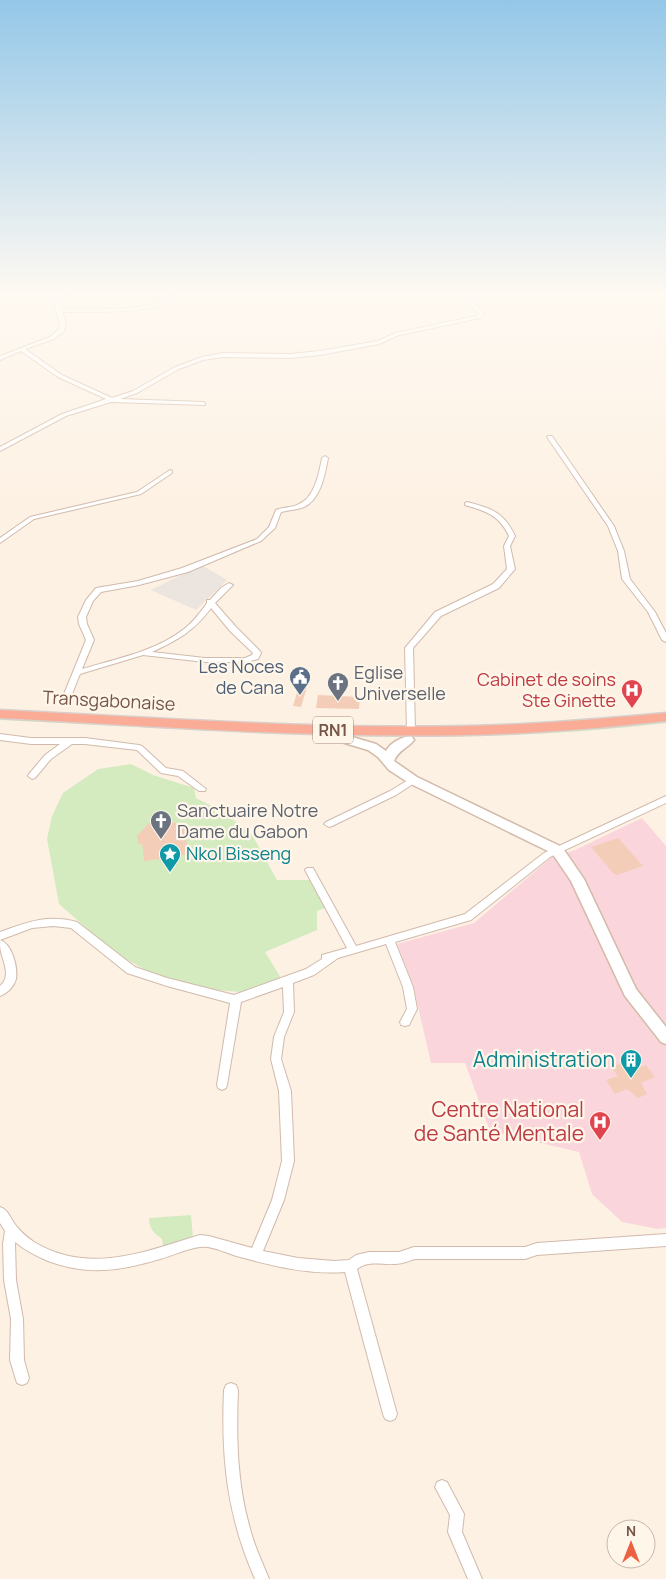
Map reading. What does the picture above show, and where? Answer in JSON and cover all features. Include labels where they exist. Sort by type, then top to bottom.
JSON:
[{"type":"highway","name":"Transgabonaise","points":[[0,714],[303,728],[410,736],[528,739],[666,726]]},
{"type":"highway","name":"Transgabonaise","points":[[0,723],[342,738],[548,728],[666,717]]},
{"type":"street","points":[[45,366],[60,376],[112,400],[203,404]]},
{"type":"street","points":[[0,449],[64,415],[135,392],[183,366]]},
{"type":"street","points":[[550,437],[611,526],[621,551],[626,579],[651,612],[666,640]]},
{"type":"street","points":[[66,699],[90,640],[82,617],[94,594],[108,587],[139,583],[185,570],[259,540],[272,528],[278,510],[301,506],[309,501],[320,479],[325,458]]},
{"type":"street","points":[[0,541],[32,518],[139,493],[170,472]]},
{"type":"street","points":[[388,762],[390,752],[410,736],[409,648],[438,614],[496,586],[511,569],[507,546],[512,536],[506,521],[486,509],[467,504]]},
{"type":"street","points":[[76,673],[143,653],[181,635],[193,626],[210,602],[229,585]]},
{"type":"street","points":[[143,653],[205,660],[246,660],[255,657],[257,653],[254,648],[233,630],[210,602]]},
{"type":"street","points":[[0,737],[31,741],[72,740],[138,748],[164,771],[180,773],[202,790]]},
{"type":"street","points":[[342,738],[372,747],[382,754],[388,762],[413,780],[557,850],[577,879],[630,992],[666,1038]]},
{"type":"street","points":[[32,776],[48,757],[72,740]]},
{"type":"street","points":[[330,824],[393,793],[413,780]]},
{"type":"street","points":[[222,1085],[236,1000],[239,997],[310,972],[331,960],[330,956],[468,917],[547,855],[666,799]]},
{"type":"street","points":[[310,870],[353,950]]},
{"type":"street","points":[[0,936],[31,924],[53,922],[74,925],[131,970],[167,982],[236,1000]]},
{"type":"street","points":[[389,940],[408,987],[412,1009],[405,1022]]},
{"type":"street","points":[[0,944],[8,954],[11,978],[9,984],[0,992]]},
{"type":"street","points":[[255,1255],[278,1200],[288,1161],[285,1091],[276,1053],[279,1037],[289,1012],[288,981]]},
{"type":"street","points":[[0,1212],[11,1231],[22,1242],[52,1257],[82,1266],[121,1264],[200,1241],[255,1255],[315,1265],[350,1266],[362,1258],[402,1260],[414,1253],[525,1253],[536,1249],[666,1240]]},
{"type":"street","points":[[11,1231],[9,1244],[10,1280],[17,1319],[17,1360],[22,1378]]},
{"type":"street","points":[[350,1266],[390,1414]]},
{"type":"street","points":[[232,1390],[228,1434],[231,1476],[241,1521],[262,1579]]},
{"type":"street","points":[[442,1487],[457,1514],[455,1532],[475,1579]]},
{"type":"shaded area","points":[[201,565],[227,580],[196,610],[151,590]]},
{"type":"shaded area","points":[[642,818],[666,846],[666,1228],[658,1229],[622,1222],[592,1194],[579,1152],[490,1131],[465,1063],[431,1063],[413,985],[397,944],[474,923],[552,857],[575,850]]},
{"type":"green space","points":[[0,717],[469,735],[578,730],[666,720],[666,723],[583,731],[417,737],[250,732],[0,720]]},
{"type":"green space","points":[[131,764],[153,775],[194,788],[196,798],[224,812],[252,835],[277,880],[311,880],[325,908],[317,911],[317,930],[265,952],[281,978],[241,992],[215,990],[153,974],[115,953],[59,904],[47,839],[52,816],[63,793],[98,769]]},
{"type":"green space","points":[[191,1215],[193,1238],[164,1250],[162,1239],[153,1230],[149,1218]]},
{"type":"building","name":"Les Noces de Cana","points":[[299,686],[307,687],[301,707],[293,706]]},
{"type":"building","name":"Eglise Universelle","points":[[318,695],[360,697],[359,709],[316,708]]},
{"type":"building","name":"Sanctuaire Notre Dame du Gabon","points":[[163,818],[176,823],[180,829],[185,828],[188,854],[172,857],[173,861],[161,862],[160,859],[144,861],[142,843],[138,844],[137,836],[152,820]]},
{"type":"building","points":[[618,838],[643,866],[617,875],[613,873],[591,847]]},
{"type":"building","name":"Administration","points":[[625,1062],[631,1071],[646,1065],[655,1077],[641,1083],[647,1094],[638,1098],[627,1089],[615,1094],[606,1080],[618,1076],[611,1067]]},
{"type":"place","name":"Les Noces de Cana","points":[[300,696]]},
{"type":"place","name":"Eglise Universelle","points":[[338,702]]},
{"type":"place","name":"Cabinet de soins Ste Ginette","points":[[632,709]]},
{"type":"place","name":"Sanctuaire Notre Dame du Gabon","points":[[161,840]]},
{"type":"place","name":"Nkol Bisseng","points":[[170,873]]},
{"type":"place","name":"Administration","points":[[631,1079]]},
{"type":"place","name":"Centre National de Santé Mentale","points":[[600,1141]]}]
